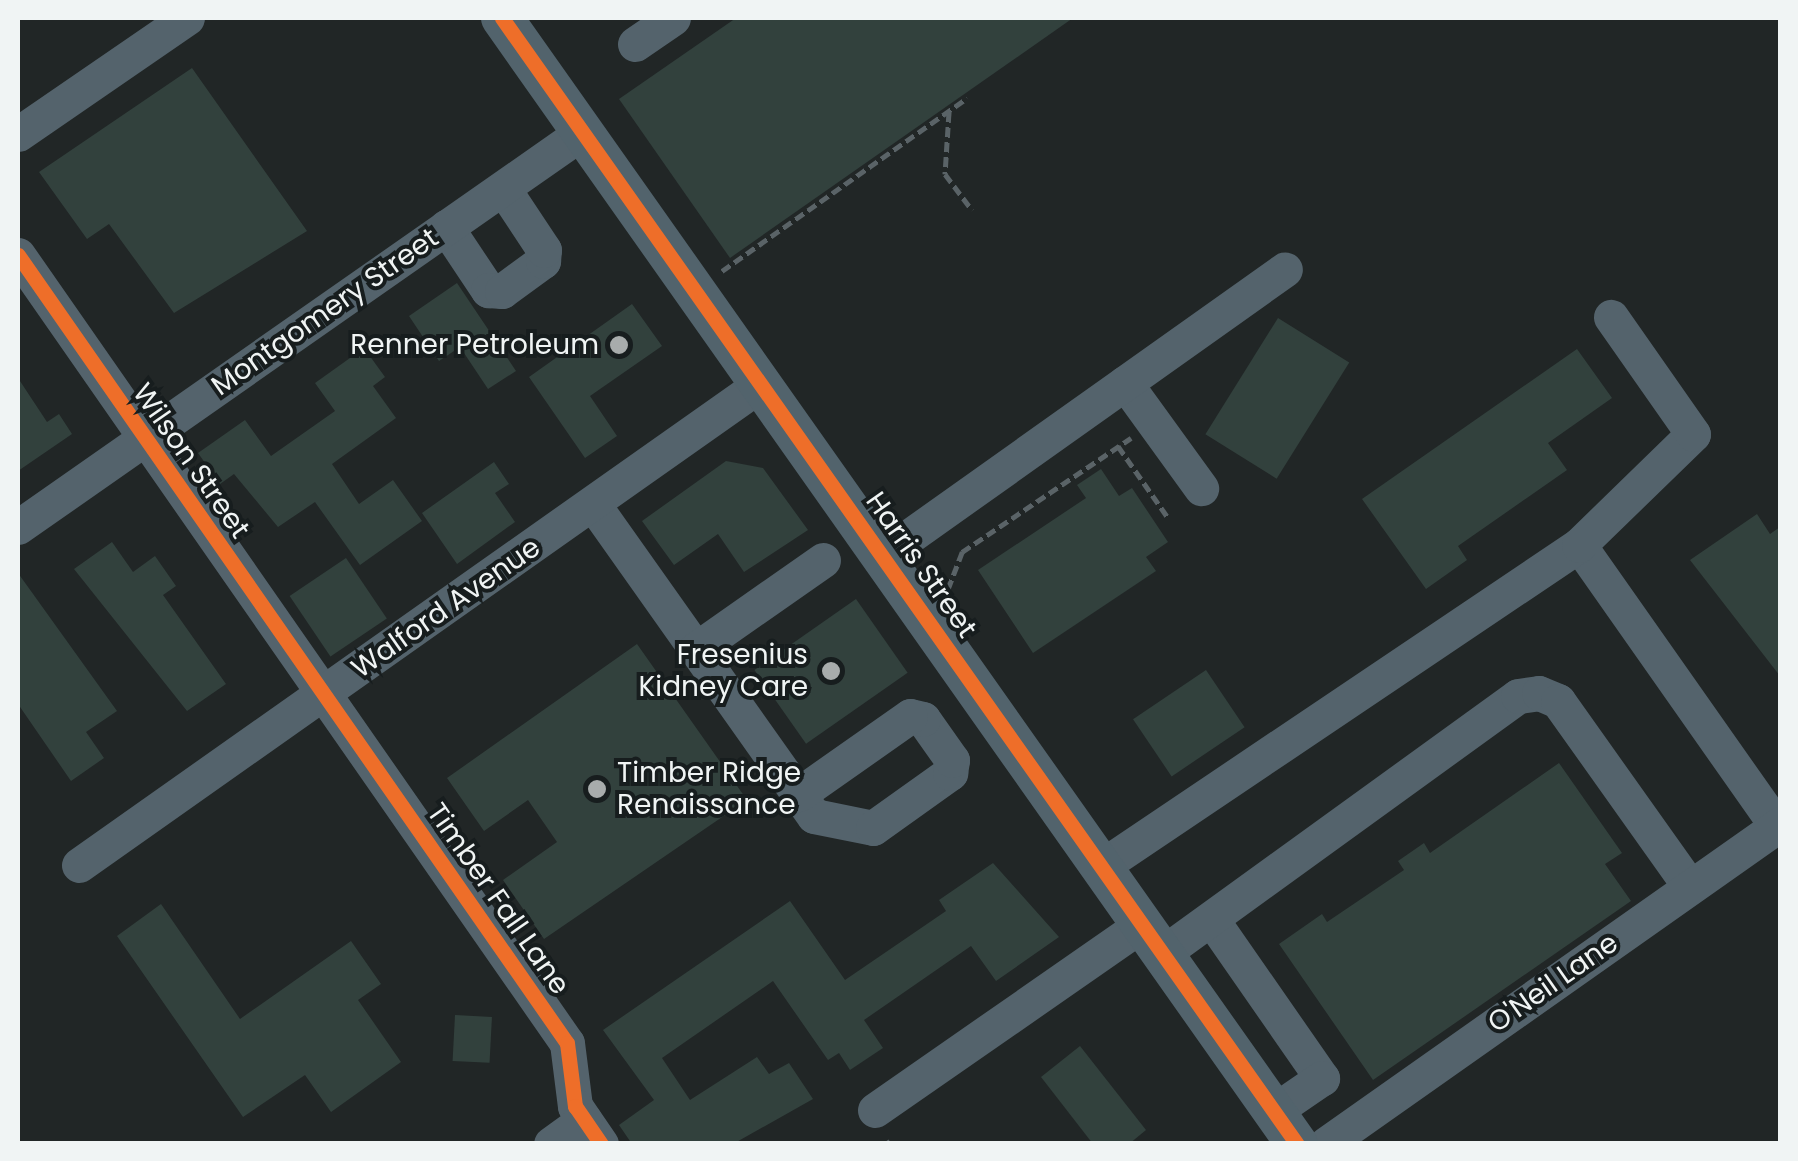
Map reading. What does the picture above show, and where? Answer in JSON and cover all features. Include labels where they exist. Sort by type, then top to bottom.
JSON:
[{"type":"main road","name":"Harris Street","points":[[502,18],[1286,1127]]},
{"type":"street","points":[[18,134],[188,18]]},
{"type":"street","points":[[635,44],[673,18]]},
{"type":"street","name":"Montgomery Street","points":[[18,527],[584,131]]},
{"type":"street","points":[[446,228],[488,290],[502,291],[543,262],[544,250],[503,188]]},
{"type":"street","name":"Wilson Street","points":[[18,255],[324,695]]},
{"type":"street","points":[[883,555],[1284,270]]},
{"type":"street","points":[[1102,866],[1579,545],[1693,434],[1611,316]]},
{"type":"street","name":"Walford Avenue","points":[[80,865],[762,383]]},
{"type":"street","points":[[1125,383],[1200,488]]},
{"type":"street","points":[[593,504],[806,805]]},
{"type":"street","points":[[1579,545],[1779,826]]},
{"type":"street","points":[[696,649],[822,560]]},
{"type":"street","points":[[884,1132],[1153,938],[1212,920],[1518,696],[1539,693],[1558,700],[1690,887]]},
{"type":"street","name":"Timber Fall Lane","points":[[324,695],[567,1043],[593,1132]]},
{"type":"street","name":"O'Neil Lane","points":[[1326,1144],[1779,826]]},
{"type":"street","points":[[1212,920],[1322,1078],[1286,1127]]},
{"type":"street","points":[[551,1144],[593,1132]]},
{"type":"path","points":[[720,272],[967,98]]},
{"type":"path","points":[[949,110],[945,174],[972,210]]},
{"type":"path","points":[[945,597],[962,552],[1137,433]]},
{"type":"path","points":[[1118,446],[1169,519]]},
{"type":"building","points":[[736,18],[1073,18],[730,258],[619,99]]},
{"type":"building","points":[[192,68],[307,231],[174,313],[109,224],[87,239],[39,172]]},
{"type":"building","points":[[457,283],[516,371],[488,389],[460,347],[439,361],[409,316]]},
{"type":"building","points":[[632,304],[662,346],[590,396],[617,436],[585,458],[529,377]]},
{"type":"building","points":[[1278,318],[1349,363],[1277,479],[1205,434]]},
{"type":"building","points":[[364,348],[385,377],[373,386],[396,418],[332,464],[359,504],[393,480],[422,521],[360,565],[315,502],[278,527],[234,474],[220,484],[198,453],[245,420],[271,456],[335,411],[315,383]]},
{"type":"building","points":[[1577,349],[1612,398],[1548,443],[1567,470],[1458,546],[1467,560],[1426,589],[1362,499]]},
{"type":"building","points":[[18,378],[47,422],[59,414],[72,434],[18,471]]},
{"type":"building","points":[[726,461],[763,468],[808,530],[744,572],[718,534],[674,565],[642,521]]},
{"type":"building","points":[[494,462],[509,484],[495,493],[515,522],[457,564],[422,513]]},
{"type":"building","points":[[1101,469],[1119,496],[1132,488],[1168,542],[1146,557],[1156,571],[1033,653],[978,570],[1086,498],[1077,485]]},
{"type":"building","points":[[1757,514],[1770,534],[1780,527],[1780,676],[1690,560]]},
{"type":"building","points":[[112,542],[133,572],[155,556],[176,586],[163,595],[226,684],[187,711],[74,569]]},
{"type":"building","points":[[346,558],[387,619],[330,657],[290,596]]},
{"type":"building","points":[[18,573],[117,711],[86,732],[104,758],[71,781],[18,704]]},
{"type":"building","name":"Fresenius Kidney Care","points":[[856,599],[908,673],[806,744],[754,670]]},
{"type":"building","name":"Timber Ridge Renaissance","points":[[637,644],[747,800],[544,939],[503,880],[557,842],[528,800],[484,831],[447,778]]},
{"type":"building","points":[[1206,670],[1245,727],[1172,776],[1133,719]]},
{"type":"building","points":[[1559,763],[1622,853],[1605,864],[1631,901],[1373,1080],[1279,944],[1322,914],[1327,922],[1404,870],[1398,861],[1424,843],[1430,853]]},
{"type":"building","points":[[993,863],[1059,937],[996,981],[971,946],[864,1020],[883,1048],[850,1070],[839,1053],[828,1060],[773,981],[662,1058],[690,1100],[757,1057],[769,1074],[789,1063],[813,1099],[733,1144],[632,1144],[619,1125],[654,1100],[603,1030],[790,901],[845,980],[946,911],[939,900]]},
{"type":"building","points":[[161,904],[240,1019],[351,941],[381,984],[358,1000],[401,1062],[331,1112],[305,1075],[243,1117],[117,936]]},
{"type":"building","points":[[455,1015],[492,1017],[490,1063],[453,1061]]},
{"type":"building","points":[[1080,1046],[1146,1130],[1129,1144],[1093,1144],[1041,1077]]},
{"type":"cycle path","points":[[502,18],[1297,1144]]},
{"type":"cycle path","points":[[18,255],[567,1043],[575,1106],[601,1144]]},
{"type":"place","name":"Renner Petroleum","points":[[619,345]]},
{"type":"place","name":"Fresenius Kidney Care","points":[[831,671]]},
{"type":"place","name":"Timber Ridge Renaissance","points":[[597,789]]}]
